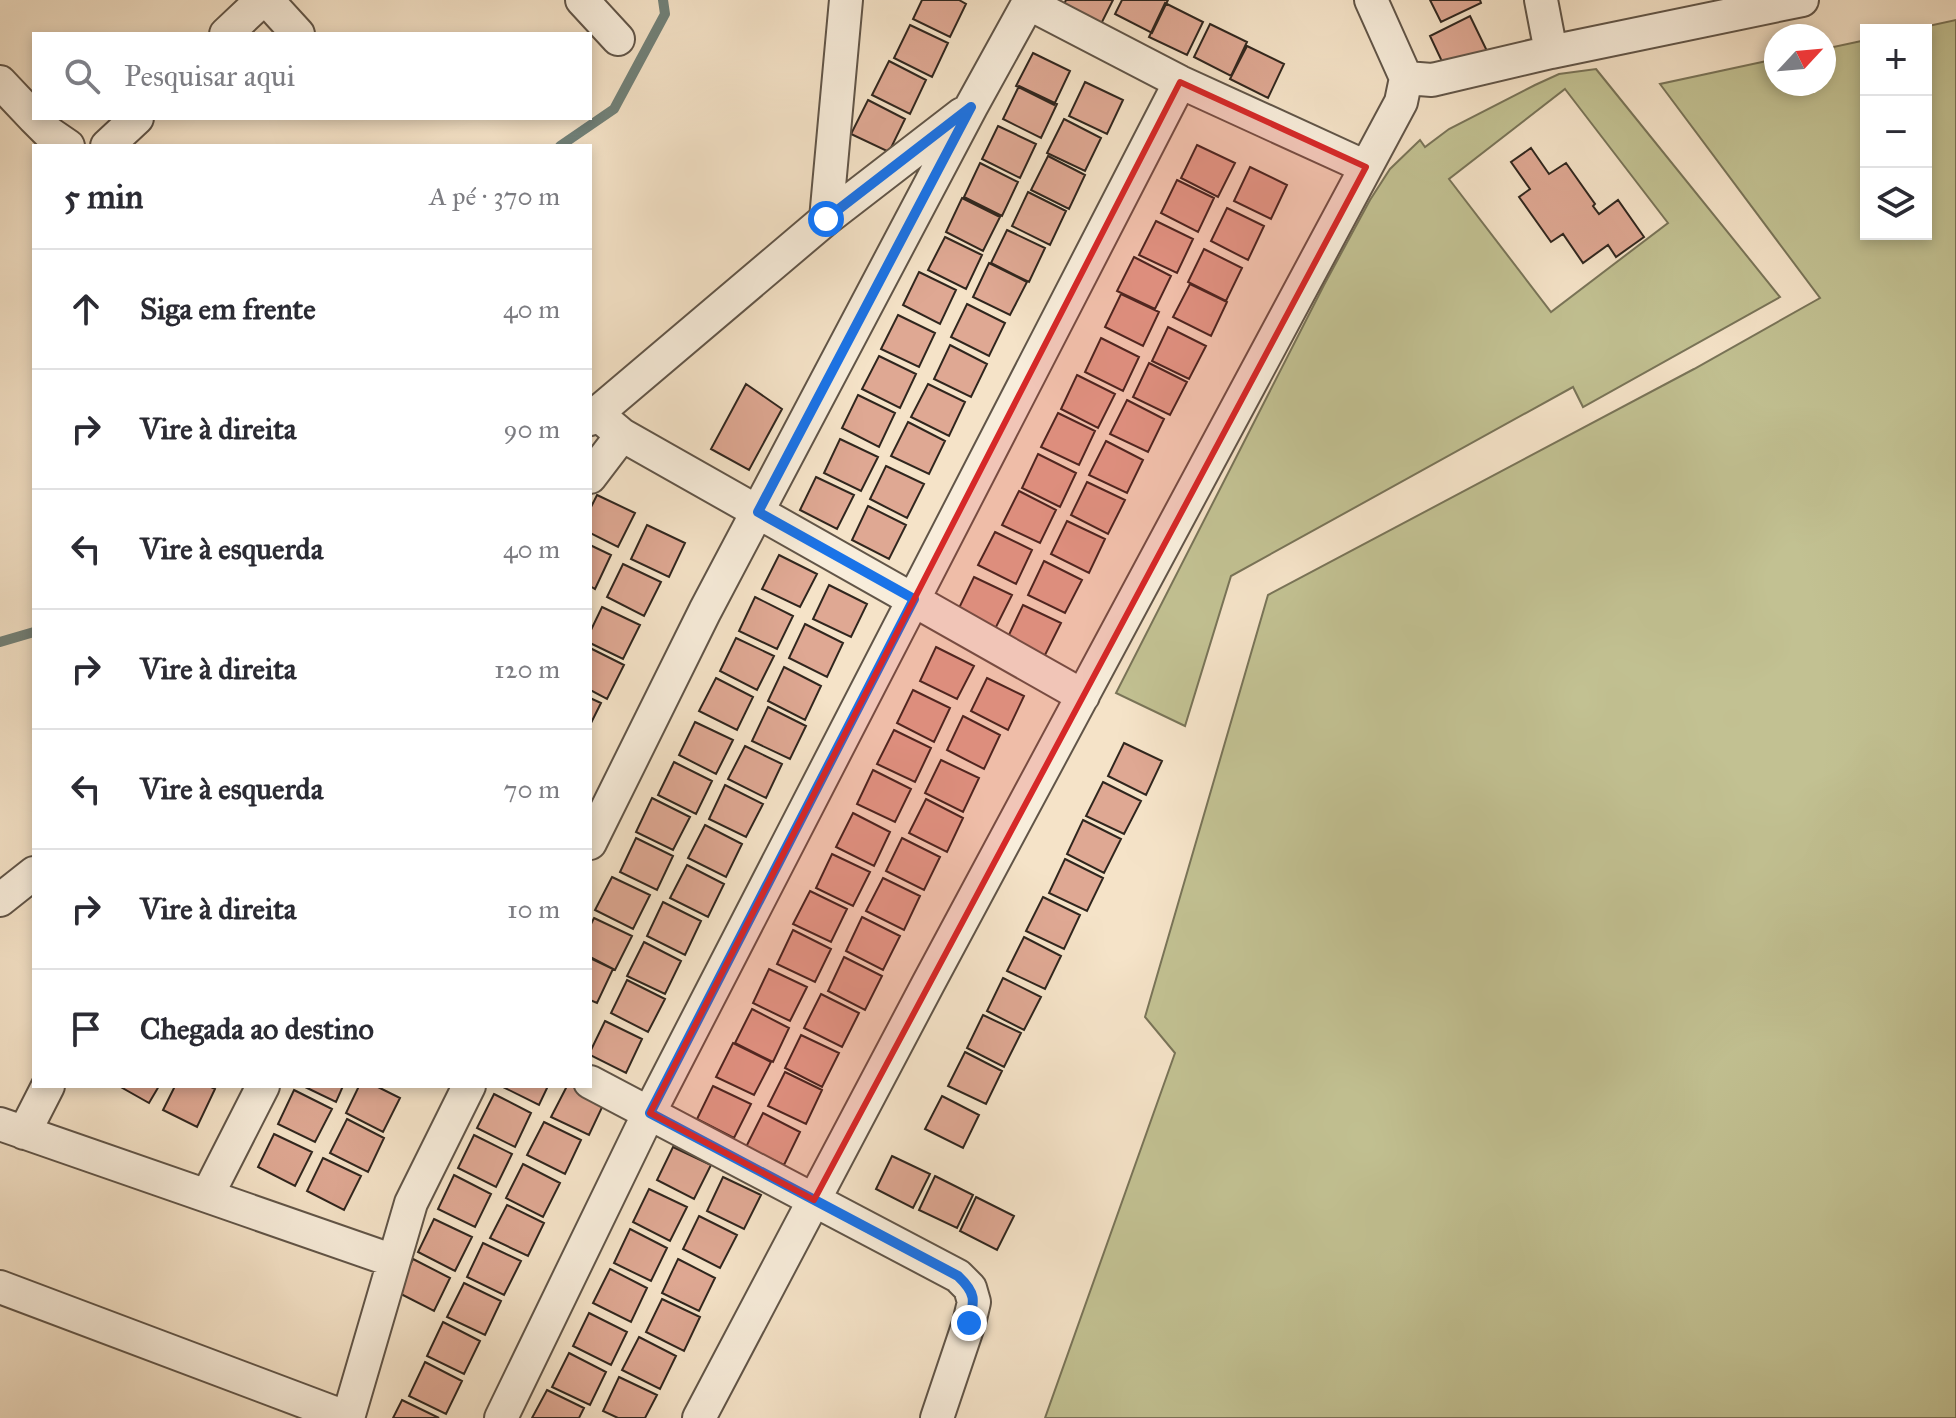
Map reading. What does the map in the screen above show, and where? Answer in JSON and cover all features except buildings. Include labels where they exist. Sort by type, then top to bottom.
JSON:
[{"type":"street","points":[[228,32],[265,0],[296,32]]},
{"type":"street","points":[[582,0],[618,39]]},
{"type":"street","points":[[826,219],[846,0]]},
{"type":"street","points":[[699,1418],[1401,102],[1406,78],[1371,0]]},
{"type":"street","points":[[1541,0],[1551,52]]},
{"type":"street","points":[[1406,78],[1432,80],[1802,0]]},
{"type":"street","points":[[592,839],[705,611],[1029,1],[1180,82],[1366,167]]},
{"type":"street","points":[[0,82],[32,116]]},
{"type":"street","points":[[501,1418],[650,1113],[1180,82]]},
{"type":"street","points":[[971,107],[826,219],[593,416],[1083,696]]},
{"type":"street","points":[[36,120],[65,144]]},
{"type":"street","points":[[109,144],[135,120]]},
{"type":"street","points":[[592,474],[622,435]]},
{"type":"street","points":[[0,900],[32,875]]},
{"type":"street","points":[[592,1083],[958,1276],[970,1288],[974,1302],[937,1418]]},
{"type":"street","points":[[46,1088],[12,1129],[394,1261]]},
{"type":"street","points":[[207,1196],[262,1088]]},
{"type":"street","points":[[0,1287],[348,1418],[411,1203],[468,1088]]},
{"type":"highlighted area","points":[[1180,82],[1366,167],[814,1200],[650,1113]]},
{"type":"shaded area","points":[[1956,20],[1956,1418],[1045,1418],[1175,1053],[1145,1017],[1268,595],[1694,369],[1820,298],[1660,84],[1764,62],[1764,96],[1836,96],[1836,46],[1860,41],[1860,240],[1932,240],[1932,25]]},
{"type":"shaded area","points":[[1596,69],[1780,297],[1583,407],[1573,387],[1231,576],[1185,726],[1116,693],[1324,285],[1390,169],[1420,140],[1425,147],[1449,129],[1559,74]],"holes":[[[1565,89],[1668,223],[1551,312],[1449,179]]]},
{"type":"waterway","points":[[563,144],[614,109],[665,14],[663,0]]},
{"type":"waterway","points":[[0,642],[32,633]]},
{"type":"route","points":[[826,219],[971,107],[758,512],[914,599],[650,1113],[958,1276],[970,1288],[974,1302],[969,1323]]}]
